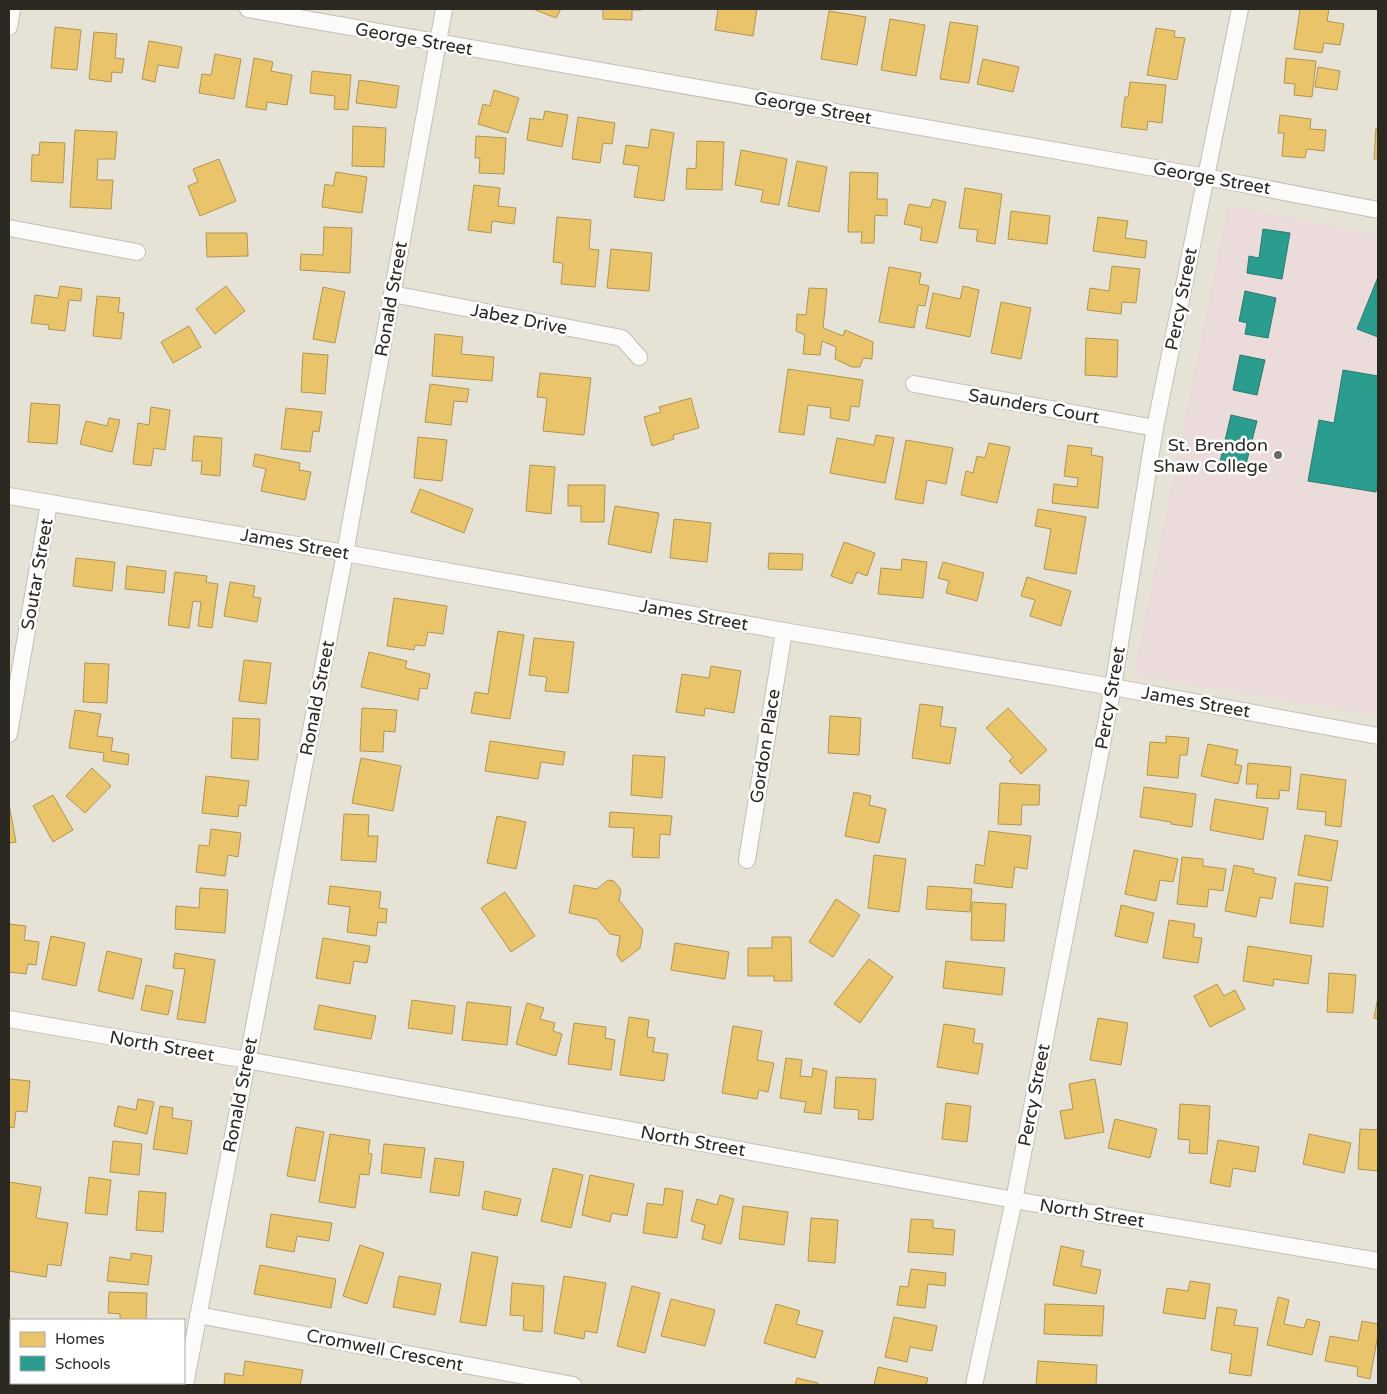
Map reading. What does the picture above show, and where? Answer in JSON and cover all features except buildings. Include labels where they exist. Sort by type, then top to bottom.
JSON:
[{"type":"street","points":[[9,27],[12,9]]},
{"type":"street","name":"George Street","points":[[248,9],[1206,177],[1378,210]]},
{"type":"street","name":"Ronald Street","points":[[185,1385],[346,553],[444,9]]},
{"type":"street","name":"Percy Street","points":[[974,1385],[1014,1200],[1113,687],[1155,428],[1240,9]]},
{"type":"street","points":[[9,228],[137,252]]},
{"type":"street","name":"Jabez Drive","points":[[392,294],[622,338],[639,357]]},
{"type":"street","name":"Saunders Court","points":[[914,384],[1155,428]]},
{"type":"street","name":"James Street","points":[[9,496],[1113,687],[1378,736]]},
{"type":"street","name":"Soutar Street","points":[[9,734],[49,503]]},
{"type":"street","name":"Gordon Place","points":[[747,860],[784,631]]},
{"type":"street","name":"North Street","points":[[9,1019],[247,1060],[1014,1200],[1378,1260]]},
{"type":"street","name":"Cromwell Crescent","points":[[198,1315],[573,1385]]},
{"type":"shaded area","name":"St. Brendon Shaw College","points":[[1228,206],[1378,235],[1378,716],[1134,675]]},
{"type":"place","name":"St. Brendon Shaw College","points":[[1278,455]]}]
